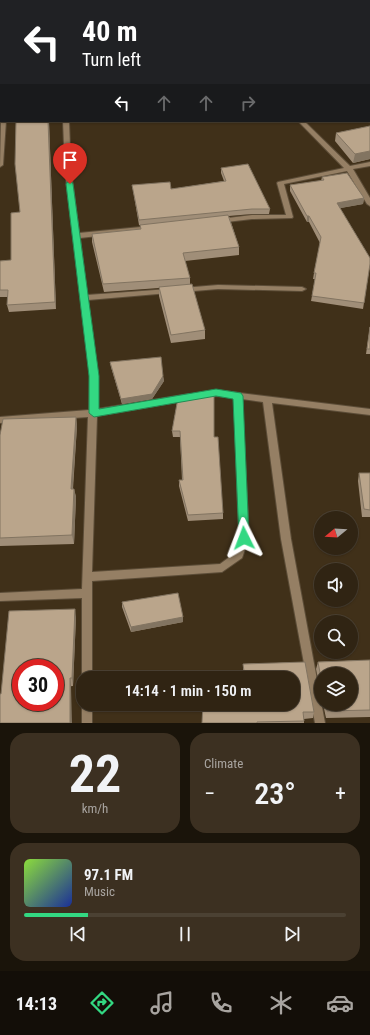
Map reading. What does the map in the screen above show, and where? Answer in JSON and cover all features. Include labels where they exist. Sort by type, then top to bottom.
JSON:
[{"type":"street","points":[[0,0],[0,8]]},
{"type":"street","points":[[0,165],[3,122]]},
{"type":"street","points":[[66,122],[68,171],[94,376],[94,413],[87,577],[87,671]]},
{"type":"street","points":[[302,122],[349,169],[370,204]]},
{"type":"street","points":[[214,222],[252,218],[290,217],[280,183],[370,164]]},
{"type":"street","points":[[76,236],[160,227]]},
{"type":"street","points":[[84,298],[218,287],[302,289]]},
{"type":"street","points":[[0,420],[94,413],[216,392],[267,400],[370,412]]},
{"type":"street","points":[[87,577],[222,568],[239,555],[244,538],[238,396]]},
{"type":"street","points":[[267,400],[286,539],[320,723]]},
{"type":"street","points":[[0,597],[87,593]]},
{"type":"street","points":[[87,711],[87,723]]},
{"type":"building","points":[[16,122],[48,122],[55,302],[7,305],[8,290],[0,290],[0,261],[11,260],[11,213],[20,212],[15,164]]},
{"type":"building","points":[[370,126],[370,151],[355,154],[336,133]]},
{"type":"building","points":[[248,164],[270,209],[252,209],[139,220],[132,185],[170,182],[171,189],[226,181],[221,168]]},
{"type":"building","points":[[347,173],[364,198],[337,203],[370,258],[364,303],[312,296],[316,273],[314,273],[321,237],[309,216],[307,216],[290,185],[324,180],[322,177]]},
{"type":"building","points":[[228,215],[239,247],[183,253],[190,278],[103,284],[92,234],[141,229],[140,225]]},
{"type":"building","points":[[192,284],[205,330],[171,335],[159,287]]},
{"type":"building","points":[[370,327],[370,349],[367,349]]},
{"type":"building","points":[[161,357],[163,376],[152,394],[121,399],[110,362]]},
{"type":"building","points":[[214,392],[214,437],[218,437],[223,513],[188,515],[179,480],[183,480],[180,431],[172,431],[178,398]]},
{"type":"building","points":[[76,417],[71,489],[74,489],[72,535],[0,538],[0,435],[3,419]]},
{"type":"building","points":[[359,473],[370,473],[370,510],[364,509]]},
{"type":"building","points":[[178,593],[183,617],[131,627],[122,602]]},
{"type":"building","points":[[75,609],[72,678],[70,678],[70,723],[0,723],[1,694],[9,611]]},
{"type":"building","points":[[370,660],[370,710],[358,710],[358,667],[319,667],[318,662]]},
{"type":"building","points":[[305,662],[314,712],[303,712],[304,721],[202,723],[203,711],[300,711],[300,671],[244,671],[243,664]]},
{"type":"route","points":[[70,184],[94,376],[94,413],[216,392],[238,396],[244,538]]}]
